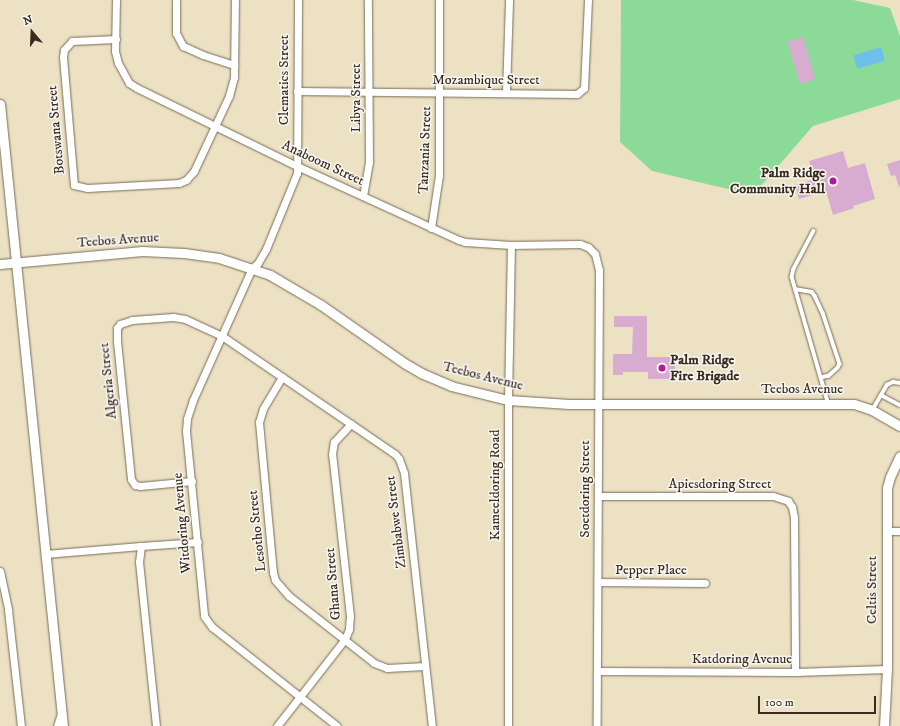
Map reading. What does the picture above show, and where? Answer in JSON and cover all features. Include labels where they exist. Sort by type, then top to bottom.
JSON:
[{"type":"street","name":"Anaboom Street","points":[[116,0],[115,51],[118,63],[129,83],[297,166],[431,228],[465,242],[511,245],[580,244],[588,246],[595,254]]},
{"type":"street","points":[[176,0],[176,33],[183,46],[203,55],[234,65]]},
{"type":"street","points":[[214,125],[229,96],[234,77],[235,0]]},
{"type":"street","name":"Clematics Street","points":[[252,268],[258,263],[266,248],[291,190],[297,166],[298,0]]},
{"type":"street","name":"Libya Street","points":[[363,196],[369,162],[368,0]]},
{"type":"street","name":"Tanzania Street","points":[[431,228],[439,175],[439,0]]},
{"type":"street","points":[[506,92],[509,0]]},
{"type":"street","name":"Mozambique Street","points":[[297,91],[506,92],[578,94],[582,92],[584,88],[588,0]]},
{"type":"street","name":"Botswana Street","points":[[116,39],[72,41],[64,50],[63,57],[74,185],[87,188],[179,183],[186,180],[194,171],[214,125]]},
{"type":"street","points":[[0,104],[63,726]]},
{"type":"street","name":"Kameeldoring Road","points":[[508,726],[508,400],[511,245]]},
{"type":"street","name":"Teebos Avenue","points":[[0,264],[142,251],[164,251],[219,258],[270,275],[315,301],[404,363],[421,373],[451,386],[508,400],[544,403],[828,402],[854,404],[872,410],[900,426]]},
{"type":"street","name":"Soetdoring Street","points":[[595,254],[599,270],[597,726]]},
{"type":"street","name":"Witdoring Avenue","points":[[252,268],[193,400],[187,419],[186,431],[198,542],[203,609],[207,621],[337,726]]},
{"type":"street","name":"Algeria Street","points":[[192,481],[140,486],[132,482],[118,357],[117,328],[120,324],[132,320],[173,317],[185,320],[222,336]]},
{"type":"street","name":"Zimbabwe Street","points":[[222,336],[395,454],[402,464],[432,726]]},
{"type":"street","name":"Lesotho Street","points":[[282,377],[263,409],[259,422],[275,580],[281,588],[345,640],[381,666],[396,668],[425,666]]},
{"type":"street","name":"Ghana Street","points":[[276,726],[282,722],[299,696],[345,640],[348,629],[350,616],[332,448],[337,438],[351,424]]},
{"type":"street","name":"Celtis Street","points":[[884,726],[887,670],[887,488],[892,472],[900,456]]},
{"type":"street","name":"Apiesdoring Street","points":[[598,496],[773,496],[788,500],[792,507],[794,517],[795,672]]},
{"type":"street","points":[[886,531],[900,531]]},
{"type":"street","points":[[45,554],[198,542]]},
{"type":"street","points":[[141,546],[139,562],[156,726]]},
{"type":"street","points":[[0,571],[8,610],[21,726]]},
{"type":"street","name":"Pepper Place","points":[[598,582],[705,583]]},
{"type":"street","name":"Katdoring Avenue","points":[[598,671],[795,672],[887,670]]},
{"type":"street","points":[[57,726],[61,712]]},
{"type":"lane","points":[[814,231],[793,273],[795,289],[828,402]]},
{"type":"lane","points":[[795,289],[812,292],[815,296],[823,313],[836,350],[840,364],[838,368],[829,376],[821,378]]},
{"type":"lane","points":[[872,410],[889,383],[900,383]]},
{"type":"lane","points":[[881,395],[900,405]]},
{"type":"green space","points":[[621,0],[853,0],[890,8],[900,36],[900,99],[813,126],[753,195],[652,171],[620,142]]},
{"type":"water","points":[[881,47],[885,60],[857,69],[853,55]]},
{"type":"building","points":[[803,37],[815,79],[800,84],[788,41]]},
{"type":"building","name":"Palm Ridge Community Hall","points":[[843,151],[848,168],[865,163],[875,199],[853,206],[854,208],[833,215],[826,191],[799,199],[795,185],[815,179],[809,161]]},
{"type":"building","points":[[900,160],[899,187],[895,175],[891,176],[887,164]]},
{"type":"building","points":[[614,316],[647,316],[647,357],[675,357],[675,379],[648,379],[648,372],[623,372],[623,375],[613,375],[613,354],[632,354],[633,327],[614,327]]},
{"type":"place","name":"Palm Ridge Community Hall","points":[[833,181]]},
{"type":"place","name":"Palm Ridge Fire Brigade","points":[[662,368]]}]
